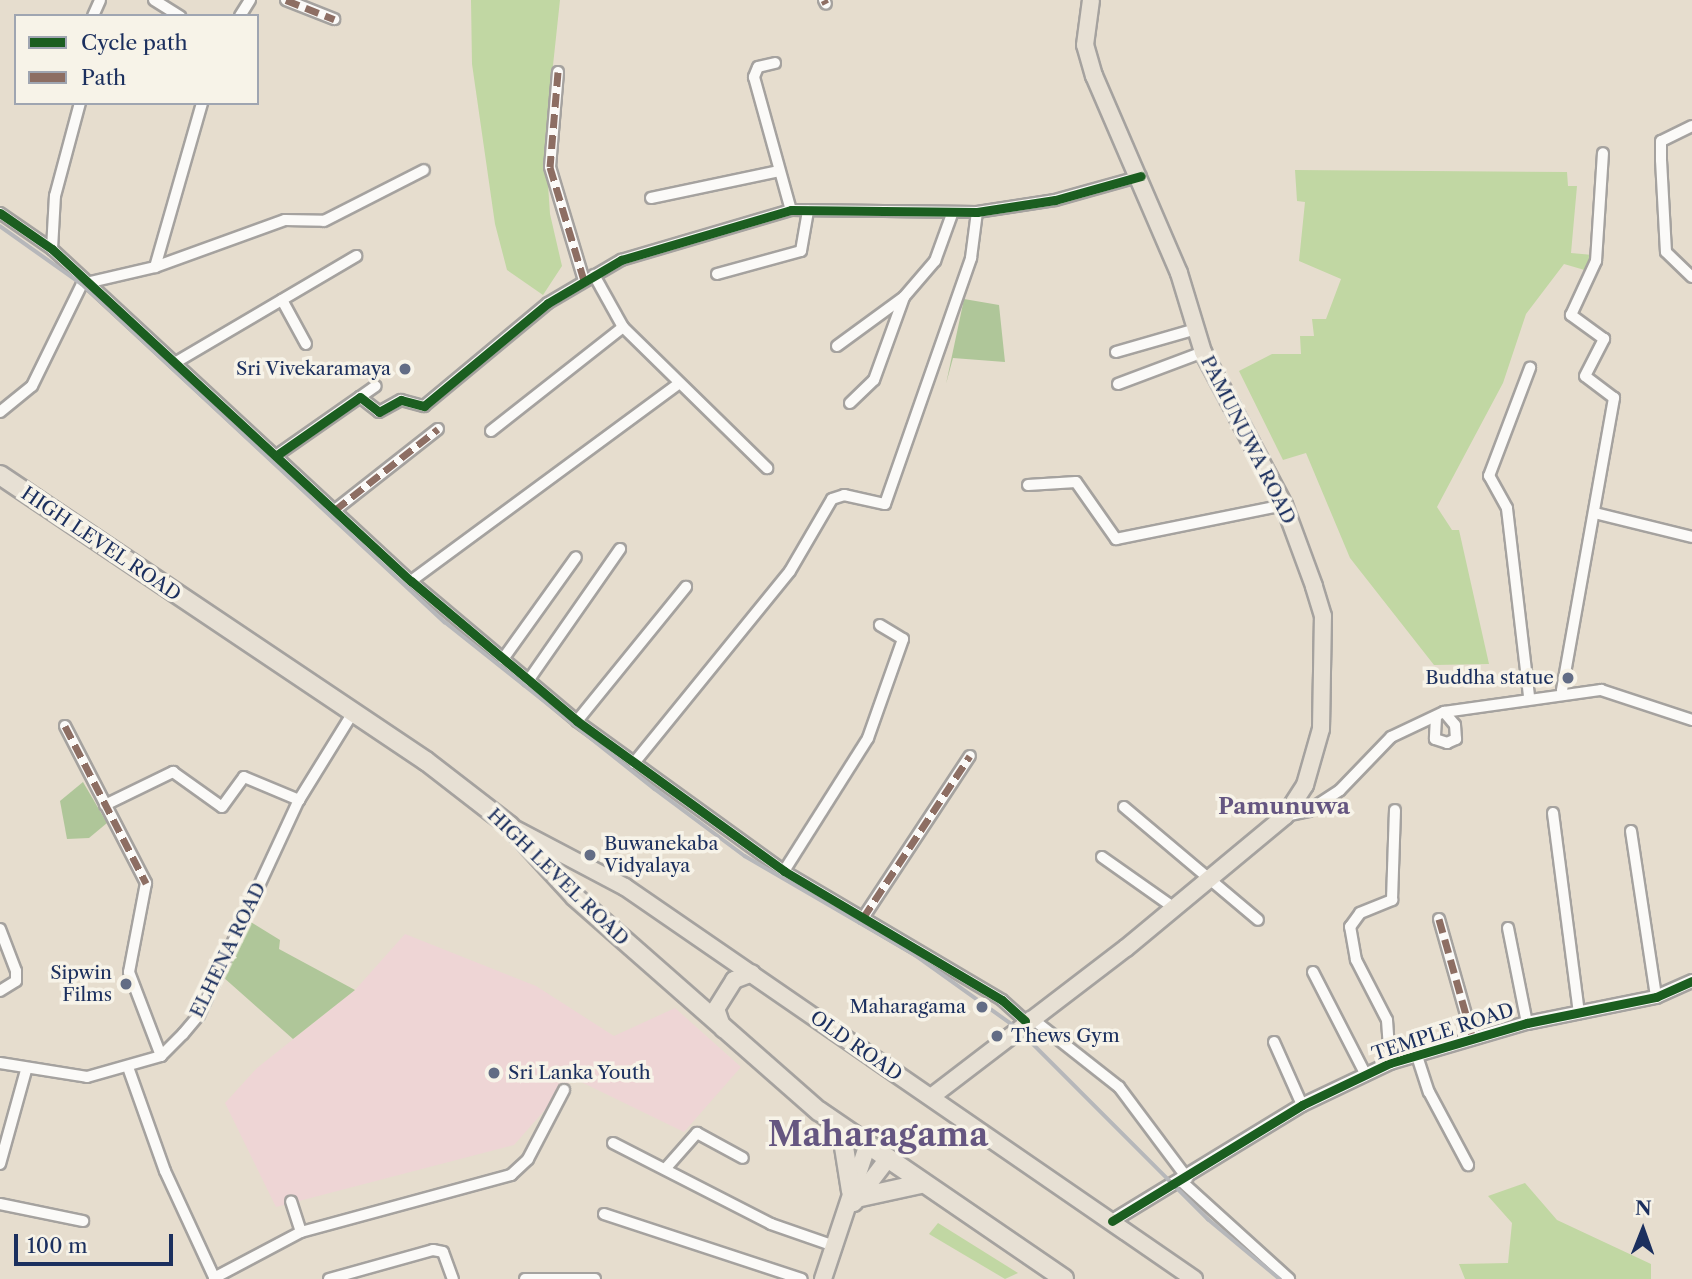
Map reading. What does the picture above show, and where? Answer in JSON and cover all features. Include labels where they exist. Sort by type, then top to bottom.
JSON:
[{"type":"highway","name":"HIGH LEVEL ROAD","points":[[0,475],[354,711],[510,826],[575,897],[724,1031],[841,1128],[1058,1277]]},
{"type":"highway","points":[[841,1128],[854,1199],[920,1184]]},
{"type":"main road","name":"PAMUNUWA ROAD","points":[[931,1097],[1285,816],[1305,785],[1321,729],[1323,616],[1284,505],[1203,352],[1141,176],[1085,45],[1091,0]]},
{"type":"main road","name":"OLD ROAD","points":[[510,826],[625,887],[1194,1279]]},
{"type":"main road","points":[[724,1031],[716,1009],[734,980],[752,973]]},
{"type":"main road","points":[[823,1279],[854,1199],[867,1147]]},
{"type":"main road","points":[[854,1199],[886,1161]]},
{"type":"street","points":[[154,0],[177,14]]},
{"type":"street","points":[[286,0],[334,19]]},
{"type":"street","points":[[775,63],[758,67],[754,78],[791,211]]},
{"type":"street","points":[[558,72],[550,167],[589,277],[623,327],[678,384],[767,468]]},
{"type":"street","points":[[52,249],[55,196],[79,105]]},
{"type":"street","points":[[155,267],[201,105]]},
{"type":"street","points":[[1692,126],[1661,141],[1666,252],[1692,276]]},
{"type":"street","points":[[1562,690],[1614,398],[1585,376],[1604,340],[1571,315],[1596,261],[1603,153]]},
{"type":"street","points":[[0,412],[32,386],[87,283],[155,267],[285,220],[324,221],[424,170]]},
{"type":"street","points":[[651,198],[779,171]]},
{"type":"street","points":[[360,397],[380,412],[401,400],[424,406],[589,277],[621,260],[791,211],[952,214],[977,212],[1055,200],[1141,176]]},
{"type":"street","points":[[717,274],[801,251],[808,211]]},
{"type":"street","points":[[634,763],[790,571],[832,499],[844,495],[885,504],[971,258],[977,212]]},
{"type":"street","points":[[0,213],[52,249],[87,283],[178,361],[411,581],[577,720],[784,870],[1002,1000],[1119,1087],[1184,1180],[1289,1279]]},
{"type":"street","points":[[837,346],[904,297],[935,261],[952,214]]},
{"type":"street","points":[[178,361],[356,256]]},
{"type":"street","points":[[850,403],[874,380],[904,297]]},
{"type":"street","points":[[282,300],[306,344]]},
{"type":"street","points":[[491,431],[623,327]]},
{"type":"street","points":[[1116,352],[1196,329]]},
{"type":"street","points":[[1118,384],[1159,372],[1203,352]]},
{"type":"street","points":[[1529,696],[1507,508],[1489,477],[1530,368]]},
{"type":"street","points":[[411,581],[678,384]]},
{"type":"street","points":[[277,455],[376,386]]},
{"type":"street","points":[[335,510],[439,429]]},
{"type":"street","points":[[1028,485],[1076,482],[1116,539],[1284,505]]},
{"type":"street","points":[[1595,513],[1692,537]]},
{"type":"street","points":[[528,681],[620,549]]},
{"type":"street","points":[[503,659],[576,557]]},
{"type":"street","points":[[577,720],[686,587]]},
{"type":"street","points":[[784,870],[868,738],[902,639],[880,625]]},
{"type":"street","points":[[1285,816],[1329,797],[1391,737],[1440,714],[1562,690],[1601,690],[1692,720]]},
{"type":"street","name":"ELHENA ROAD","points":[[0,1063],[26,1070],[87,1077],[129,1070],[160,1056],[199,1015],[299,800],[354,711]]},
{"type":"street","points":[[65,726],[146,883],[129,972],[160,1056]]},
{"type":"street","points":[[863,918],[970,756]]},
{"type":"street","points":[[105,806],[173,772],[222,807],[244,776],[299,800]]},
{"type":"street","points":[[1124,807],[1258,919]]},
{"type":"street","points":[[1390,1063],[1387,1020],[1356,960],[1350,927],[1360,913],[1392,900],[1395,810]]},
{"type":"street","points":[[1553,813],[1579,1013]]},
{"type":"street","points":[[1631,831],[1656,996]]},
{"type":"street","points":[[1102,857],[1173,907]]},
{"type":"street","points":[[1439,919],[1473,1039]]},
{"type":"street","points":[[1508,928],[1527,1023]]},
{"type":"street","points":[[0,929],[16,971],[16,981],[0,991]]},
{"type":"street","points":[[1312,972],[1366,1075]]},
{"type":"street","name":"TEMPLE ROAD","points":[[1112,1221],[1184,1180],[1302,1105],[1390,1063],[1527,1023],[1656,996],[1692,981]]},
{"type":"street","points":[[1274,1042],[1302,1105]]},
{"type":"street","points":[[1417,1056],[1468,1165]]},
{"type":"street","points":[[0,1164],[26,1070]]},
{"type":"street","points":[[129,1070],[165,1171],[215,1278],[301,1232],[511,1175],[528,1159],[564,1090]]},
{"type":"street","points":[[666,1168],[696,1133],[743,1158]]},
{"type":"street","points":[[613,1143],[771,1224],[834,1246]]},
{"type":"street","points":[[291,1202],[301,1232]]},
{"type":"street","points":[[0,1204],[83,1222]]},
{"type":"street","points":[[604,1214],[802,1279]]},
{"type":"street","points":[[329,1279],[433,1250],[443,1252],[453,1279]]},
{"type":"street","points":[[525,1279],[595,1279]]},
{"type":"shaded area","name":"Sri Lanka Youth","points":[[405,934],[536,986],[614,1036],[675,1008],[741,1067],[684,1132],[573,1078],[514,1145],[276,1207],[225,1103],[257,1068],[355,990]]},
{"type":"green space","points":[[471,0],[560,0],[545,140],[550,214],[562,266],[543,295],[507,270],[495,224],[472,64]]},
{"type":"green space","points":[[1295,170],[1567,172],[1568,186],[1577,186],[1571,253],[1593,255],[1588,271],[1564,264],[1526,314],[1503,383],[1437,507],[1452,530],[1459,530],[1489,664],[1434,665],[1350,558],[1306,453],[1283,460],[1239,371],[1272,354],[1301,354],[1300,336],[1314,336],[1312,319],[1326,319],[1341,279],[1299,261],[1305,202],[1297,201]]},
{"type":"green space","points":[[964,299],[999,305],[1005,362],[953,358],[946,384]]},
{"type":"green space","points":[[83,782],[107,823],[89,838],[67,839],[60,801]]},
{"type":"green space","points":[[246,919],[280,940],[279,949],[355,990],[293,1039],[223,977]]},
{"type":"green space","points":[[1525,1183],[1557,1220],[1651,1264],[1651,1279],[1465,1279],[1459,1264],[1508,1263],[1512,1223],[1488,1196]]},
{"type":"green space","points":[[938,1223],[1018,1273],[1005,1279],[929,1234]]},
{"type":"railway","points":[[0,226],[82,284],[445,622],[655,789],[745,856],[915,955],[1016,1027],[1208,1219],[1280,1279]]},
{"type":"marked path","points":[[286,0],[334,19]]},
{"type":"marked path","points":[[824,0],[826,4]]},
{"type":"marked path","points":[[558,72],[550,167],[584,280]]},
{"type":"marked path","points":[[335,510],[438,429]]},
{"type":"marked path","points":[[65,726],[146,883]]},
{"type":"marked path","points":[[863,918],[970,756]]},
{"type":"marked path","points":[[1439,919],[1473,1039]]},
{"type":"cycle path","points":[[277,455],[360,397],[379,412],[401,400],[424,406],[548,303],[621,260],[791,210],[977,212],[1055,200],[1141,176]]},
{"type":"cycle path","points":[[0,213],[52,249],[411,581],[577,721],[784,871],[1002,1000],[1025,1021]]},
{"type":"cycle path","points":[[1112,1221],[1302,1105],[1390,1063],[1527,1023],[1656,997],[1692,981]]},
{"type":"place","name":"Sri Vivekaramaya","points":[[405,369]]},
{"type":"place","name":"Buddha statue","points":[[1568,678]]},
{"type":"place","name":"Buwanekaba Vidyalaya","points":[[590,855]]},
{"type":"place","name":"Sipwin Films","points":[[126,984]]},
{"type":"place","name":"Maharagama","points":[[982,1007]]},
{"type":"place","name":"Thews Gym","points":[[997,1036]]},
{"type":"place","name":"Sri Lanka Youth","points":[[494,1073]]},
{"type":"district","name":"Pamunuwa","points":[[1284,806]]},
{"type":"district","name":"Maharagama","points":[[878,1135]]}]
